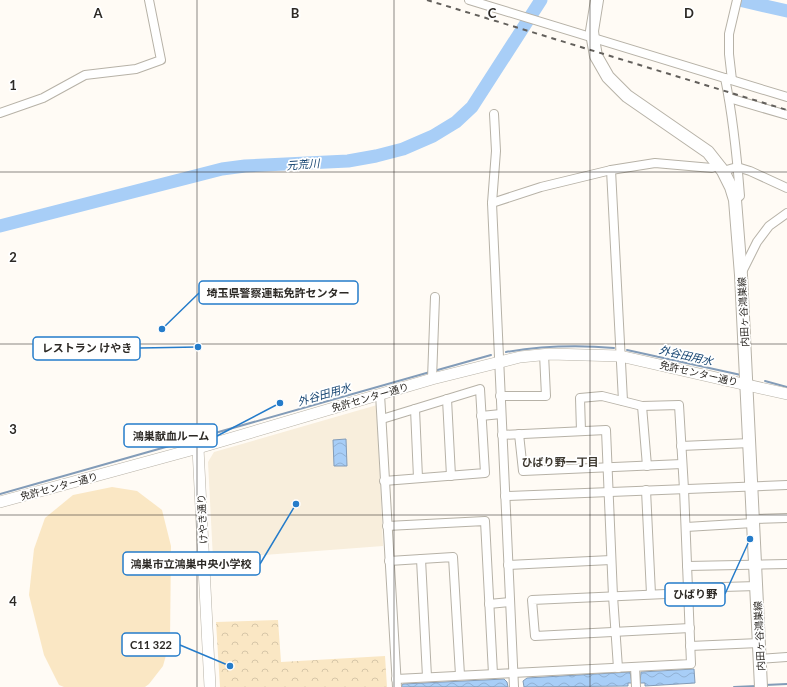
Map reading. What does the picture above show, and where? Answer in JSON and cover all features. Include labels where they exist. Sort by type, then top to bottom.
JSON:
[{"type":"main road","name":"内田ヶ谷鴻巣線","points":[[597,2],[592,31],[596,56],[602,67],[620,90],[701,145],[721,168],[736,200],[747,384],[761,687]]},
{"type":"street","points":[[0,113],[43,98],[85,75],[136,69],[161,60],[149,0]]},
{"type":"street","points":[[470,0],[593,39],[787,97]]},
{"type":"street","points":[[736,200],[740,196],[728,79],[729,34],[737,0]]},
{"type":"street","points":[[729,98],[787,115]]},
{"type":"street","points":[[494,114],[496,151],[492,203],[514,687]]},
{"type":"street","points":[[492,203],[541,187],[612,170],[655,163],[712,168],[737,167],[750,171],[787,188]]},
{"type":"street","points":[[612,170],[623,401]]},
{"type":"street","points":[[741,275],[757,242],[769,226],[787,213]]},
{"type":"street","points":[[432,379],[435,297]]},
{"type":"street","points":[[500,396],[546,396],[544,354]]},
{"type":"street","name":"免許センター通り","points":[[0,502],[198,448],[432,379],[499,361],[544,354],[620,356],[787,394]]},
{"type":"street","points":[[382,419],[480,389],[484,473],[384,481]]},
{"type":"street","points":[[380,394],[396,683],[428,677],[691,664],[686,526],[678,405],[642,406],[602,396],[580,398],[581,431]]},
{"type":"street","points":[[447,399],[451,476]]},
{"type":"street","points":[[642,406],[647,466]]},
{"type":"street","points":[[415,409],[418,478]]},
{"type":"street","points":[[481,416],[501,414]]},
{"type":"street","points":[[502,435],[606,430],[606,468],[618,668]]},
{"type":"street","points":[[519,434],[523,471],[682,464]]},
{"type":"street","points":[[681,446],[750,443]]},
{"type":"street","name":"けやき通り","points":[[198,448],[210,687]]},
{"type":"street","points":[[506,496],[787,485]]},
{"type":"street","points":[[646,490],[651,594]]},
{"type":"street","points":[[686,526],[787,518]]},
{"type":"street","points":[[387,526],[485,521],[492,674]]},
{"type":"street","points":[[389,561],[453,557],[460,675]]},
{"type":"street","points":[[421,559],[428,677]]},
{"type":"street","points":[[508,565],[611,560]]},
{"type":"street","points":[[687,566],[756,566],[787,564]]},
{"type":"street","points":[[690,628],[535,636],[532,600],[651,594],[756,586]]},
{"type":"street","points":[[489,604],[510,602]]},
{"type":"street","points":[[690,646],[759,643]]},
{"type":"street","points":[[760,659],[787,657]]},
{"type":"street","points":[[635,667],[636,687]]},
{"type":"shaded area","points":[[377,405],[383,546],[213,559],[208,462],[214,452]]},
{"type":"green space","points":[[112,487],[137,491],[162,510],[171,546],[170,641],[163,666],[145,687],[64,687],[59,685],[44,655],[29,595],[34,549],[45,518],[73,495]]},
{"type":"green space","points":[[278,620],[281,662],[385,656],[387,687],[220,687],[216,622]]},
{"type":"water","points":[[346,439],[347,466],[334,466],[333,440]]},
{"type":"water","points":[[694,669],[695,683],[645,686],[645,683],[640,683],[641,672]]},
{"type":"water","points":[[630,672],[632,683],[628,683],[628,686],[524,687],[523,681],[527,678]]},
{"type":"water","points":[[504,679],[507,682],[508,687],[401,687],[403,684]]},
{"type":"waterway","name":"元荒川","points":[[0,226],[222,169],[245,166],[348,161],[403,149],[433,136],[456,122],[472,107],[541,0]]},
{"type":"waterway","name":"元荒川","points":[[739,0],[787,11]]},
{"type":"waterway","name":"外谷田用水","points":[[506,352],[533,348],[614,348]]},
{"type":"waterway","name":"外谷田用水","points":[[627,350],[741,375]]},
{"type":"waterway","name":"外谷田用水","points":[[434,371],[491,355]]},
{"type":"waterway","name":"外谷田用水","points":[[0,494],[430,372]]},
{"type":"waterway","name":"外谷田用水","points":[[765,381],[787,387]]},
{"type":"waterway","points":[[765,685],[787,684]]},
{"type":"waterway","points":[[734,687],[757,686]]},
{"type":"railway","points":[[427,0],[787,110]]},
{"type":"place","name":"埼玉県警察運転免許センター","points":[[162,329]]},
{"type":"place","name":"レストラン けやき","points":[[198,347]]},
{"type":"place","name":"鴻巣献血ルーム","points":[[280,403]]},
{"type":"place","name":"鴻巣市立鴻巣中央小学校","points":[[296,504]]},
{"type":"place","name":"ひばり野","points":[[750,539]]},
{"type":"place","name":"C11 322","points":[[230,666]]},
{"type":"district","name":"ひばり野一丁目","points":[[560,461]]}]
